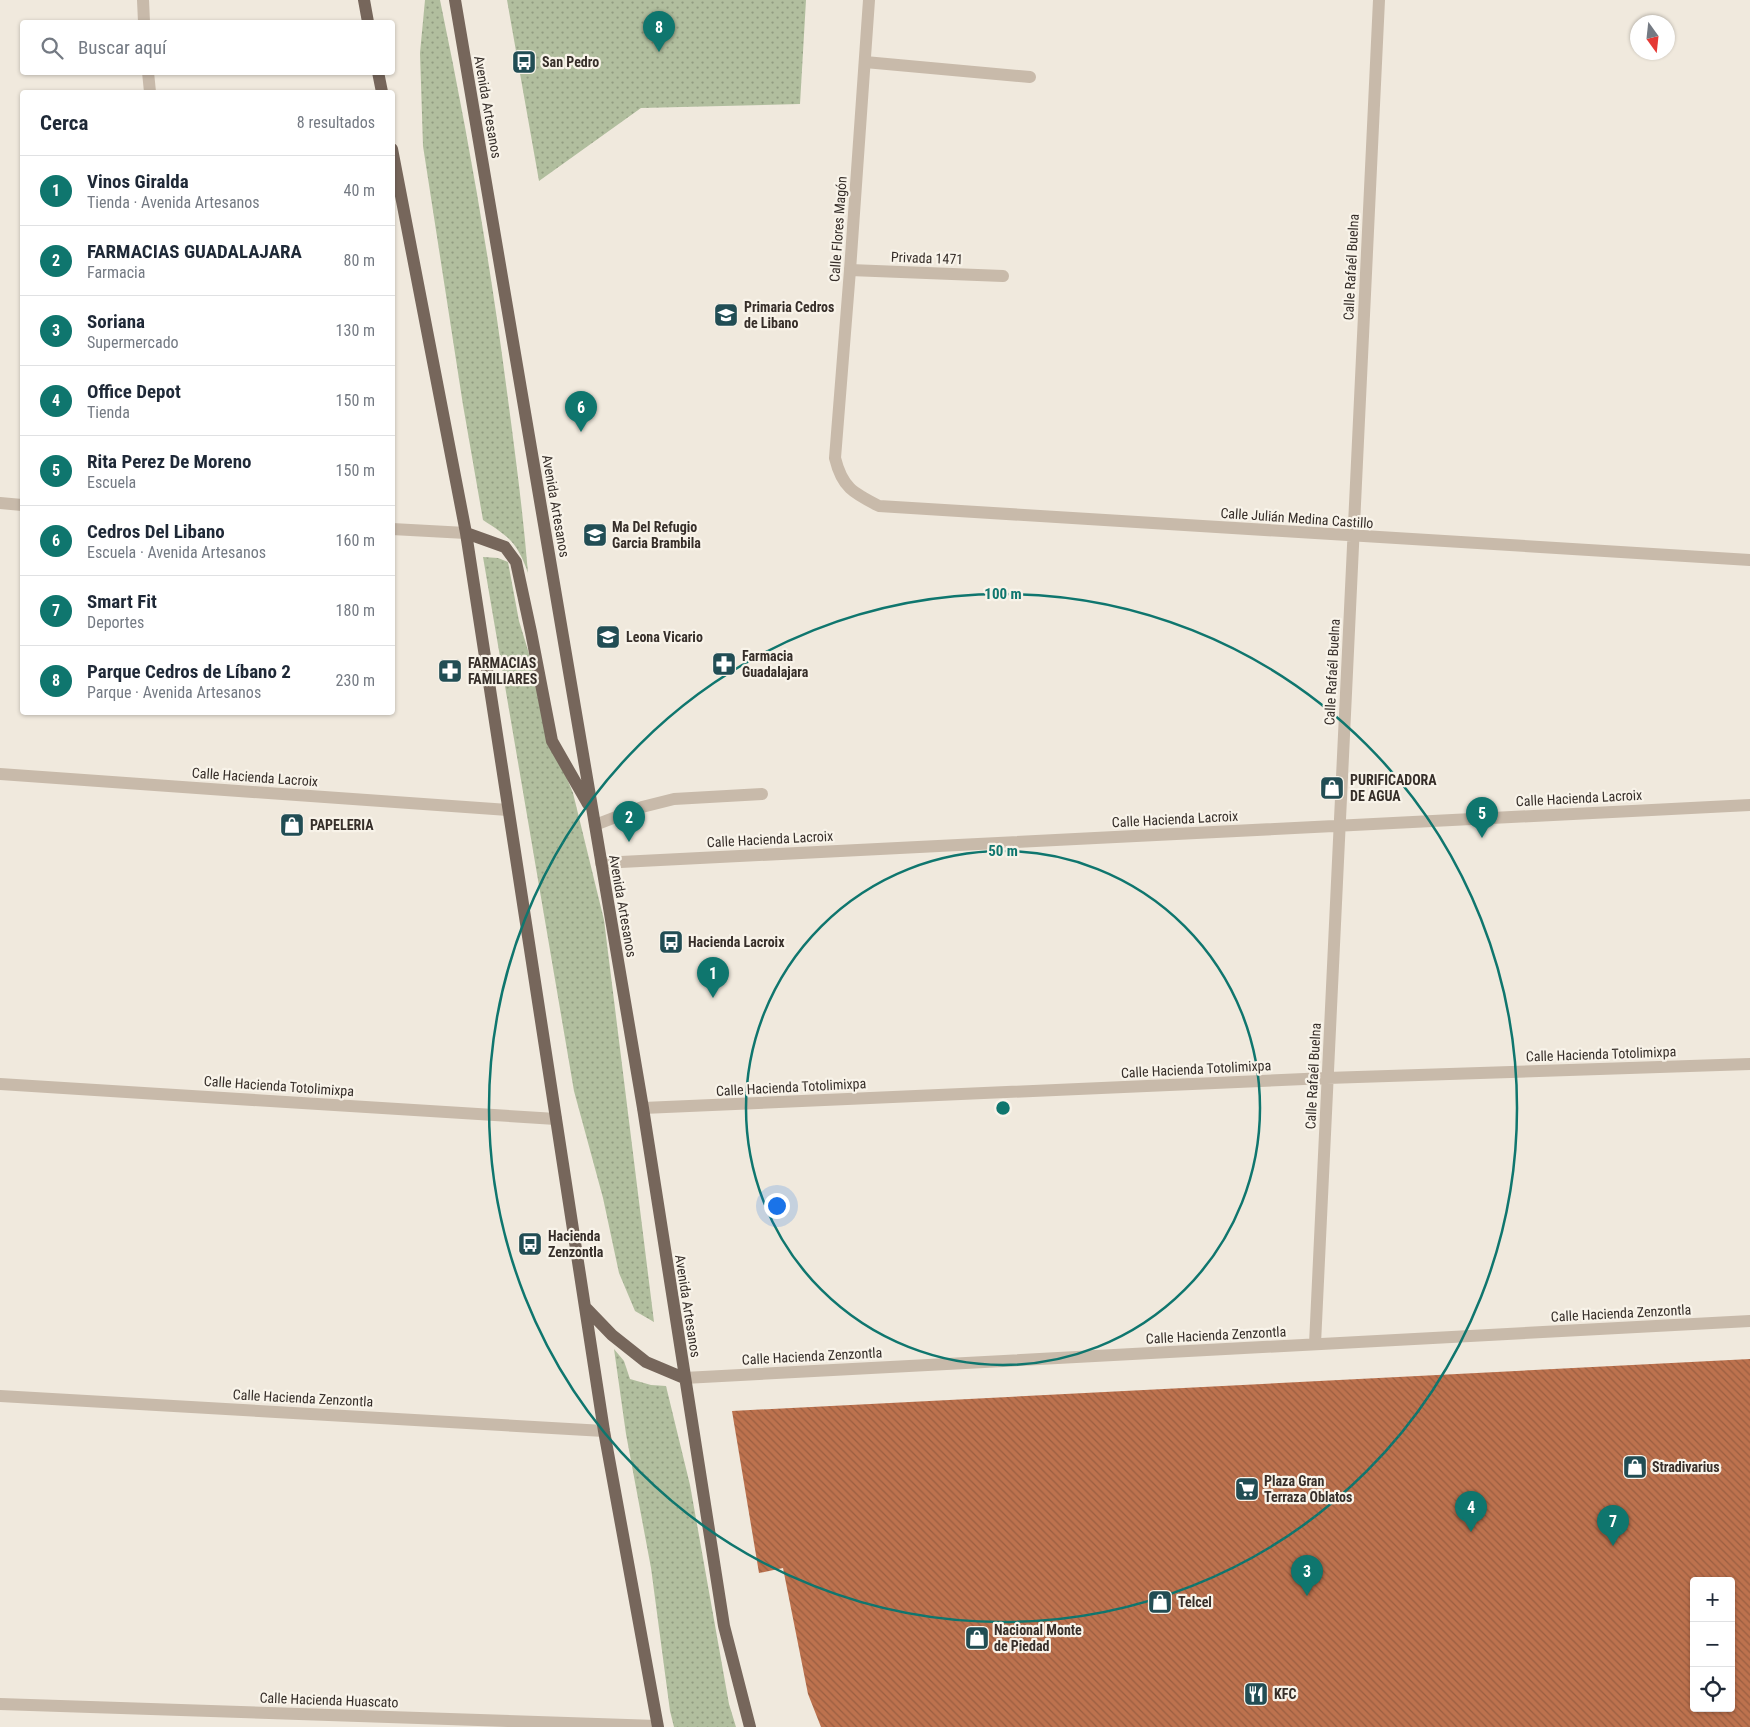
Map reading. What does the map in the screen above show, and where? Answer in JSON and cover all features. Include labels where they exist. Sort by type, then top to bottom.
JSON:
[{"type":"main road","points":[[364,0],[368,20]]},
{"type":"main road","name":"Avenida Artesanos","points":[[455,0],[643,1108],[724,1626],[750,1727]]},
{"type":"main road","points":[[379,75],[382,90]]},
{"type":"main road","points":[[395,165],[466,534],[604,1431],[657,1727]]},
{"type":"main road","points":[[466,534],[505,547],[516,562],[552,742],[594,819]]},
{"type":"main road","points":[[585,1307],[612,1335],[646,1362],[684,1378]]},
{"type":"street","points":[[143,0],[144,20]]},
{"type":"street","name":"Calle Flores Magón","points":[[847,486],[839,474],[835,458],[869,0]]},
{"type":"street","name":"Calle Rafaél Buelna","points":[[1315,1344],[1379,0]]},
{"type":"street","points":[[865,62],[1030,77]]},
{"type":"street","points":[[148,75],[150,90]]},
{"type":"street","name":"Privada 1471","points":[[850,270],[1003,276]]},
{"type":"street","name":"Calle Julián Medina Castillo","points":[[847,486],[862,498],[879,506],[1750,560]]},
{"type":"street","points":[[0,503],[20,505]]},
{"type":"street","points":[[395,529],[466,534]]},
{"type":"street","name":"Calle Hacienda Lacroix","points":[[0,774],[508,810]]},
{"type":"street","points":[[594,819],[674,799],[762,794]]},
{"type":"street","name":"Calle Hacienda Lacroix","points":[[601,863],[1750,804]]},
{"type":"street","name":"Calle Hacienda Totolimixpa","points":[[643,1108],[1327,1078],[1750,1064]]},
{"type":"street","name":"Calle Hacienda Totolimixpa","points":[[0,1084],[556,1119]]},
{"type":"street","name":"Calle Hacienda Zenzontla","points":[[684,1378],[1750,1321]]},
{"type":"street","name":"Calle Hacienda Zenzontla","points":[[0,1396],[604,1431]]},
{"type":"street","name":"Calle Hacienda Huascato","points":[[0,1704],[657,1727]]},
{"type":"green space","points":[[425,0],[440,0],[469,146],[500,343],[519,482],[528,573],[520,554],[511,541],[483,520],[463,405],[423,146],[420,53]]},
{"type":"green space","points":[[507,0],[806,0],[800,104],[641,108],[539,181]]},
{"type":"green space","points":[[483,557],[498,558],[508,562],[519,621],[573,793],[604,920],[654,1322],[635,1311],[619,1273],[603,1198],[574,1091]]},
{"type":"green space","points":[[614,1349],[624,1361],[630,1379],[651,1385],[666,1386],[690,1485],[729,1704],[736,1727],[674,1727],[670,1711],[651,1568],[626,1434]]},
{"type":"building","name":"Plaza Gran Terraza Oblatos","points":[[1750,1359],[1750,1727],[821,1727],[808,1694],[783,1568],[759,1573],[732,1411]]},
{"type":"place","name":"Parque Cedros de Líbano 2","points":[[659,52]]},
{"type":"place","name":"San Pedro","points":[[524,62]]},
{"type":"place","name":"Primaria Cedros de Libano","points":[[726,315]]},
{"type":"place","name":"Cedros Del Libano","points":[[581,432]]},
{"type":"place","name":"Ma Del Refugio Garcia Brambila","points":[[595,535]]},
{"type":"place","name":"Leona Vicario","points":[[608,637]]},
{"type":"place","name":"Farmacia Guadalajara","points":[[724,664]]},
{"type":"place","name":"FARMACIAS FAMILIARES","points":[[450,671]]},
{"type":"place","name":"PURIFICADORA DE AGUA","points":[[1332,788]]},
{"type":"place","name":"PAPELERIA","points":[[292,825]]},
{"type":"place","name":"Rita Perez De Moreno","points":[[1482,838]]},
{"type":"place","name":"FARMACIAS GUADALAJARA","points":[[629,842]]},
{"type":"place","name":"Hacienda Lacroix","points":[[671,942]]},
{"type":"place","name":"Vinos Giralda","points":[[713,998]]},
{"type":"place","name":"Hacienda Zenzontla","points":[[530,1244]]},
{"type":"place","name":"Stradivarius","points":[[1635,1467]]},
{"type":"place","name":"Plaza Gran Terraza Oblatos","points":[[1247,1489]]},
{"type":"place","name":"Office Depot","points":[[1471,1532]]},
{"type":"place","name":"Smart Fit","points":[[1613,1546]]},
{"type":"place","name":"Soriana","points":[[1307,1596]]},
{"type":"place","name":"Telcel","points":[[1160,1602]]},
{"type":"place","name":"Nacional Monte de Piedad","points":[[977,1638]]},
{"type":"place","name":"KFC","points":[[1256,1694]]}]
